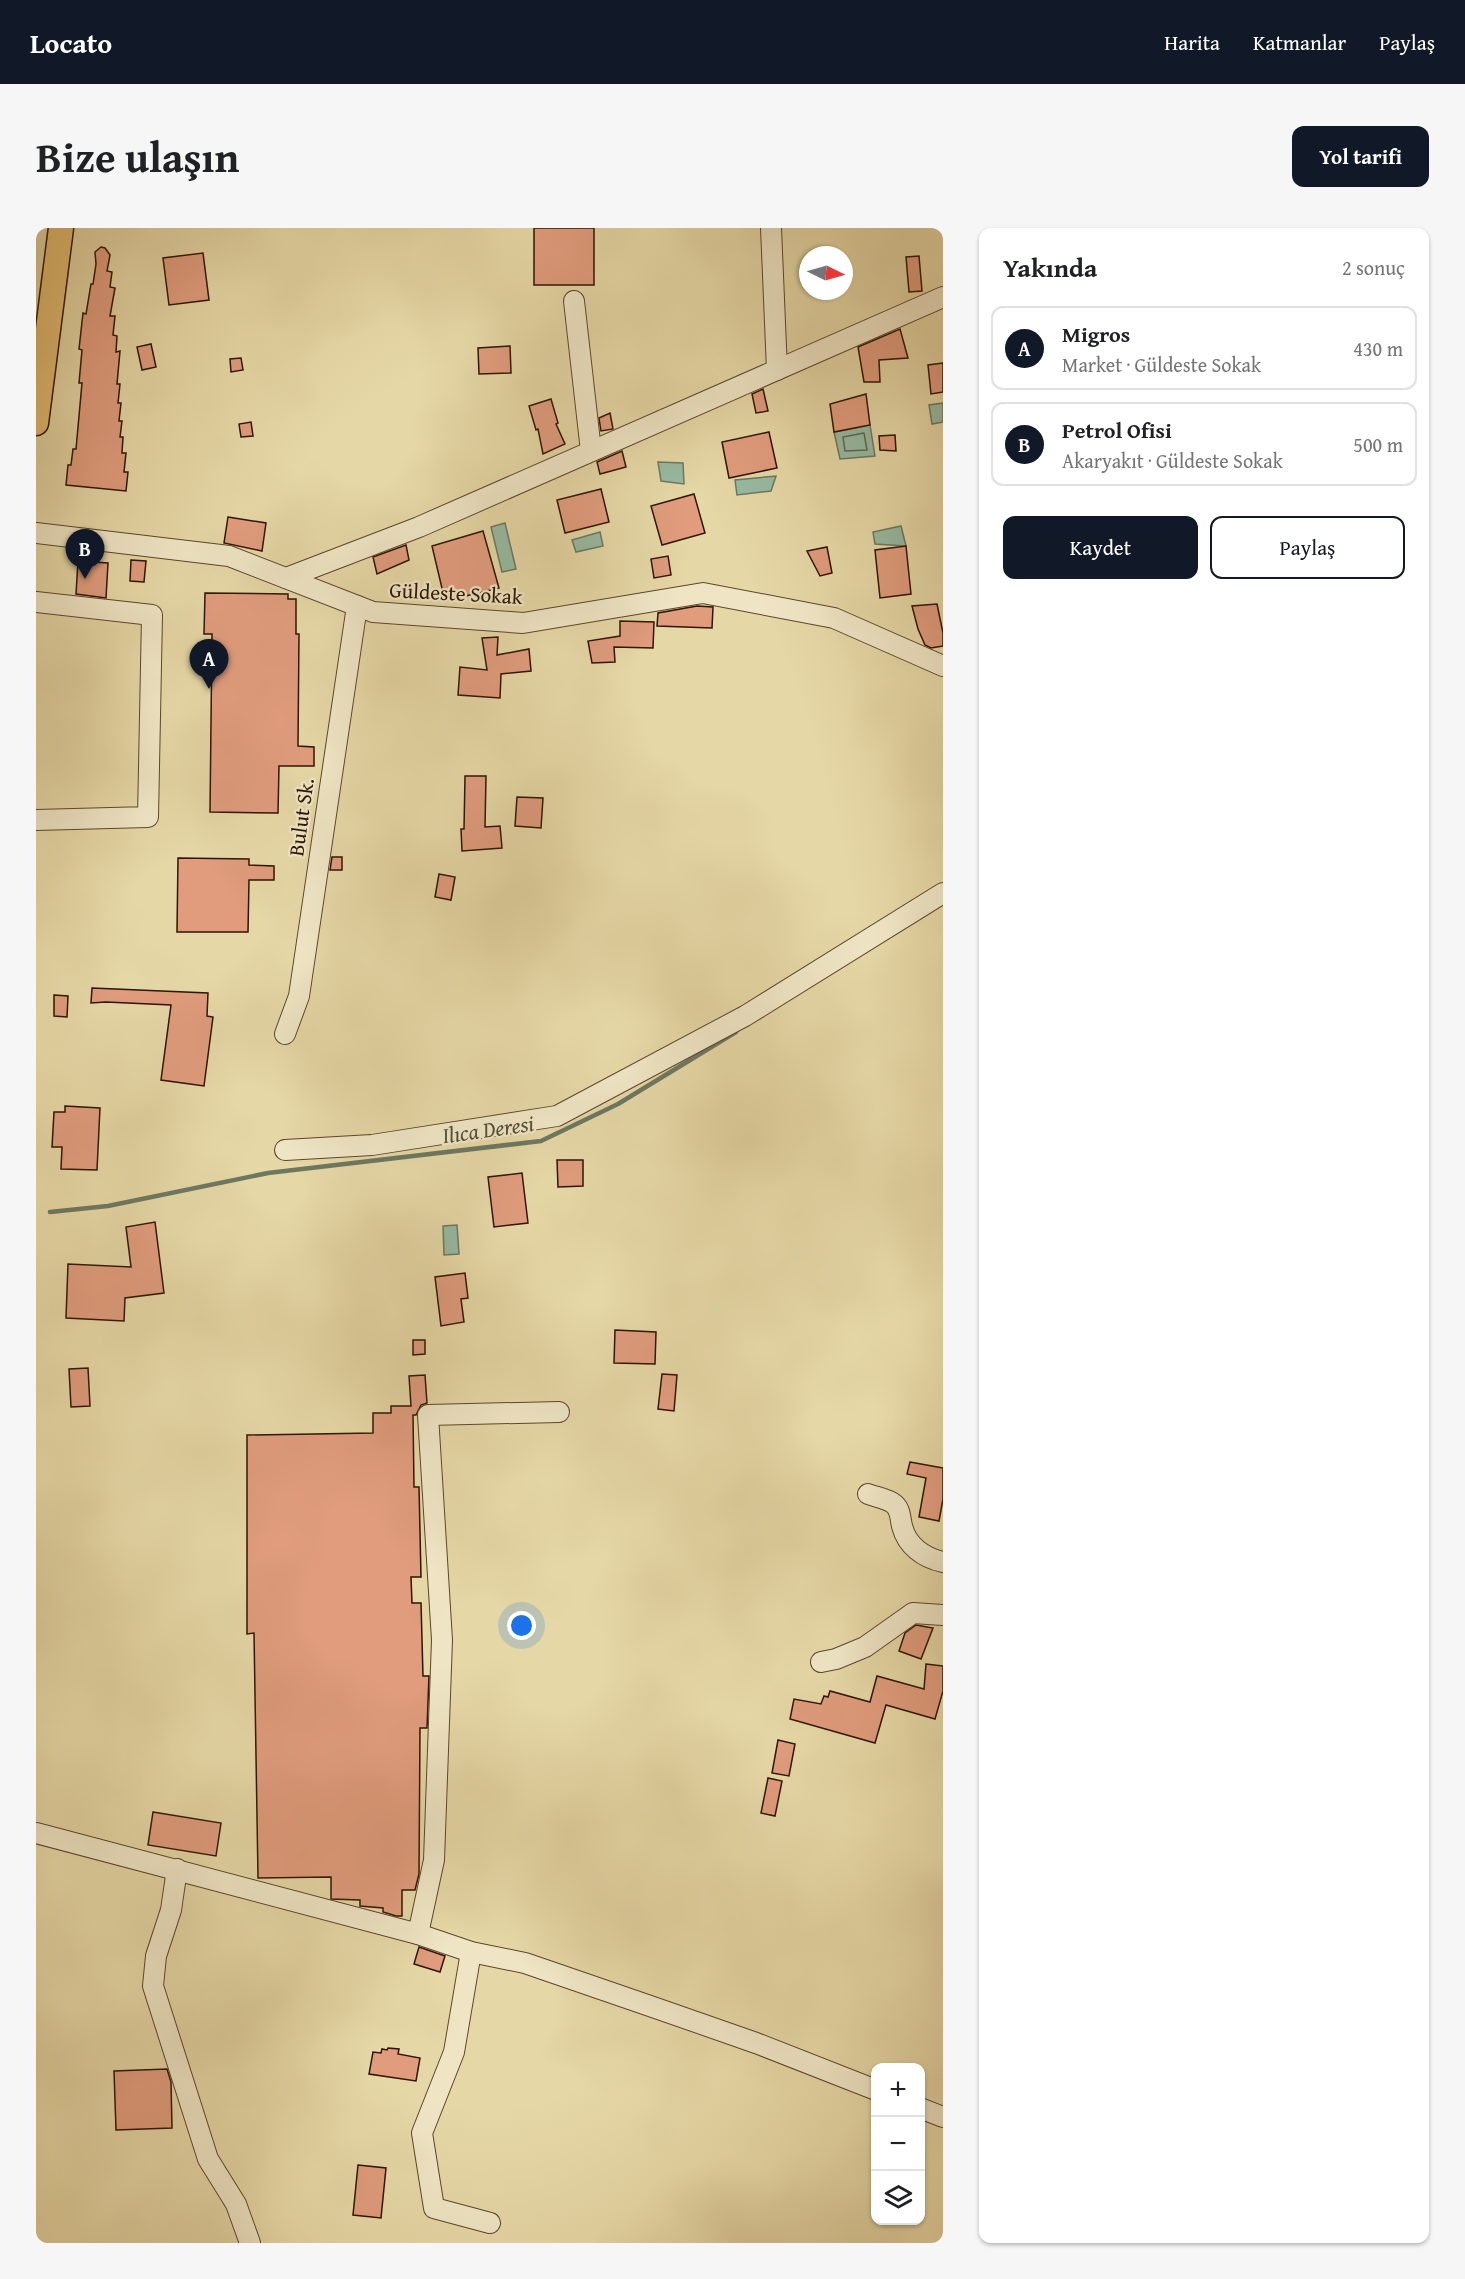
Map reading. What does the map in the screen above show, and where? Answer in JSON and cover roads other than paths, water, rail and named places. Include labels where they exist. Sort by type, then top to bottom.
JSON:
[{"type":"main road","points":[[36,423],[61,228]]},
{"type":"street","points":[[771,228],[777,370]]},
{"type":"street","points":[[286,578],[419,527],[943,297]]},
{"type":"street","points":[[574,301],[591,451]]},
{"type":"street","name":"Güldeste Sokak","points":[[36,533],[230,556],[373,612],[523,623],[703,593],[834,618],[943,666]]},
{"type":"street","points":[[36,602],[152,615],[147,817],[36,820]]},
{"type":"street","name":"Bulut Sk.","points":[[285,1034],[299,996],[357,606]]},
{"type":"street","points":[[285,1150],[372,1145],[558,1116],[745,1016],[943,893]]},
{"type":"street","points":[[418,1934],[434,1860],[442,1640],[428,1415],[559,1412]]},
{"type":"street","points":[[868,1494],[892,1503],[899,1510],[904,1531],[911,1545],[924,1555],[943,1562]]},
{"type":"street","points":[[820,1662],[836,1659],[865,1647],[913,1613],[943,1615]]},
{"type":"street","points":[[36,1833],[418,1934],[471,1952],[525,1963],[756,2043],[871,2088]]},
{"type":"street","points":[[177,1869],[171,1910],[156,1956],[153,1986],[208,2159],[236,2204],[250,2243]]},
{"type":"street","points":[[471,1952],[454,2052],[422,2133],[434,2208],[490,2223]]},
{"type":"street","points":[[925,2110],[943,2117]]},
{"type":"water","points":[[943,403],[943,422],[932,424],[929,405]]},
{"type":"water","points":[[870,425],[875,456],[840,459],[834,432]]},
{"type":"water","points":[[658,462],[683,463],[684,484],[661,481]]},
{"type":"water","points":[[776,476],[771,491],[737,495],[735,480]]},
{"type":"water","points":[[505,523],[516,569],[502,572],[491,527]]},
{"type":"water","points":[[901,526],[906,546],[875,544],[873,532]]},
{"type":"water","points":[[600,532],[603,546],[576,552],[572,540]]},
{"type":"water","points":[[457,1225],[459,1254],[444,1255],[443,1226]]},
{"type":"waterway","name":"Ilıca Deresi","points":[[50,1212],[108,1206],[268,1173],[541,1141],[618,1104],[736,1032]]},
{"type":"place","name":"Petrol Ofisi","points":[[85,579]]},
{"type":"place","name":"Migros","points":[[209,689]]}]
